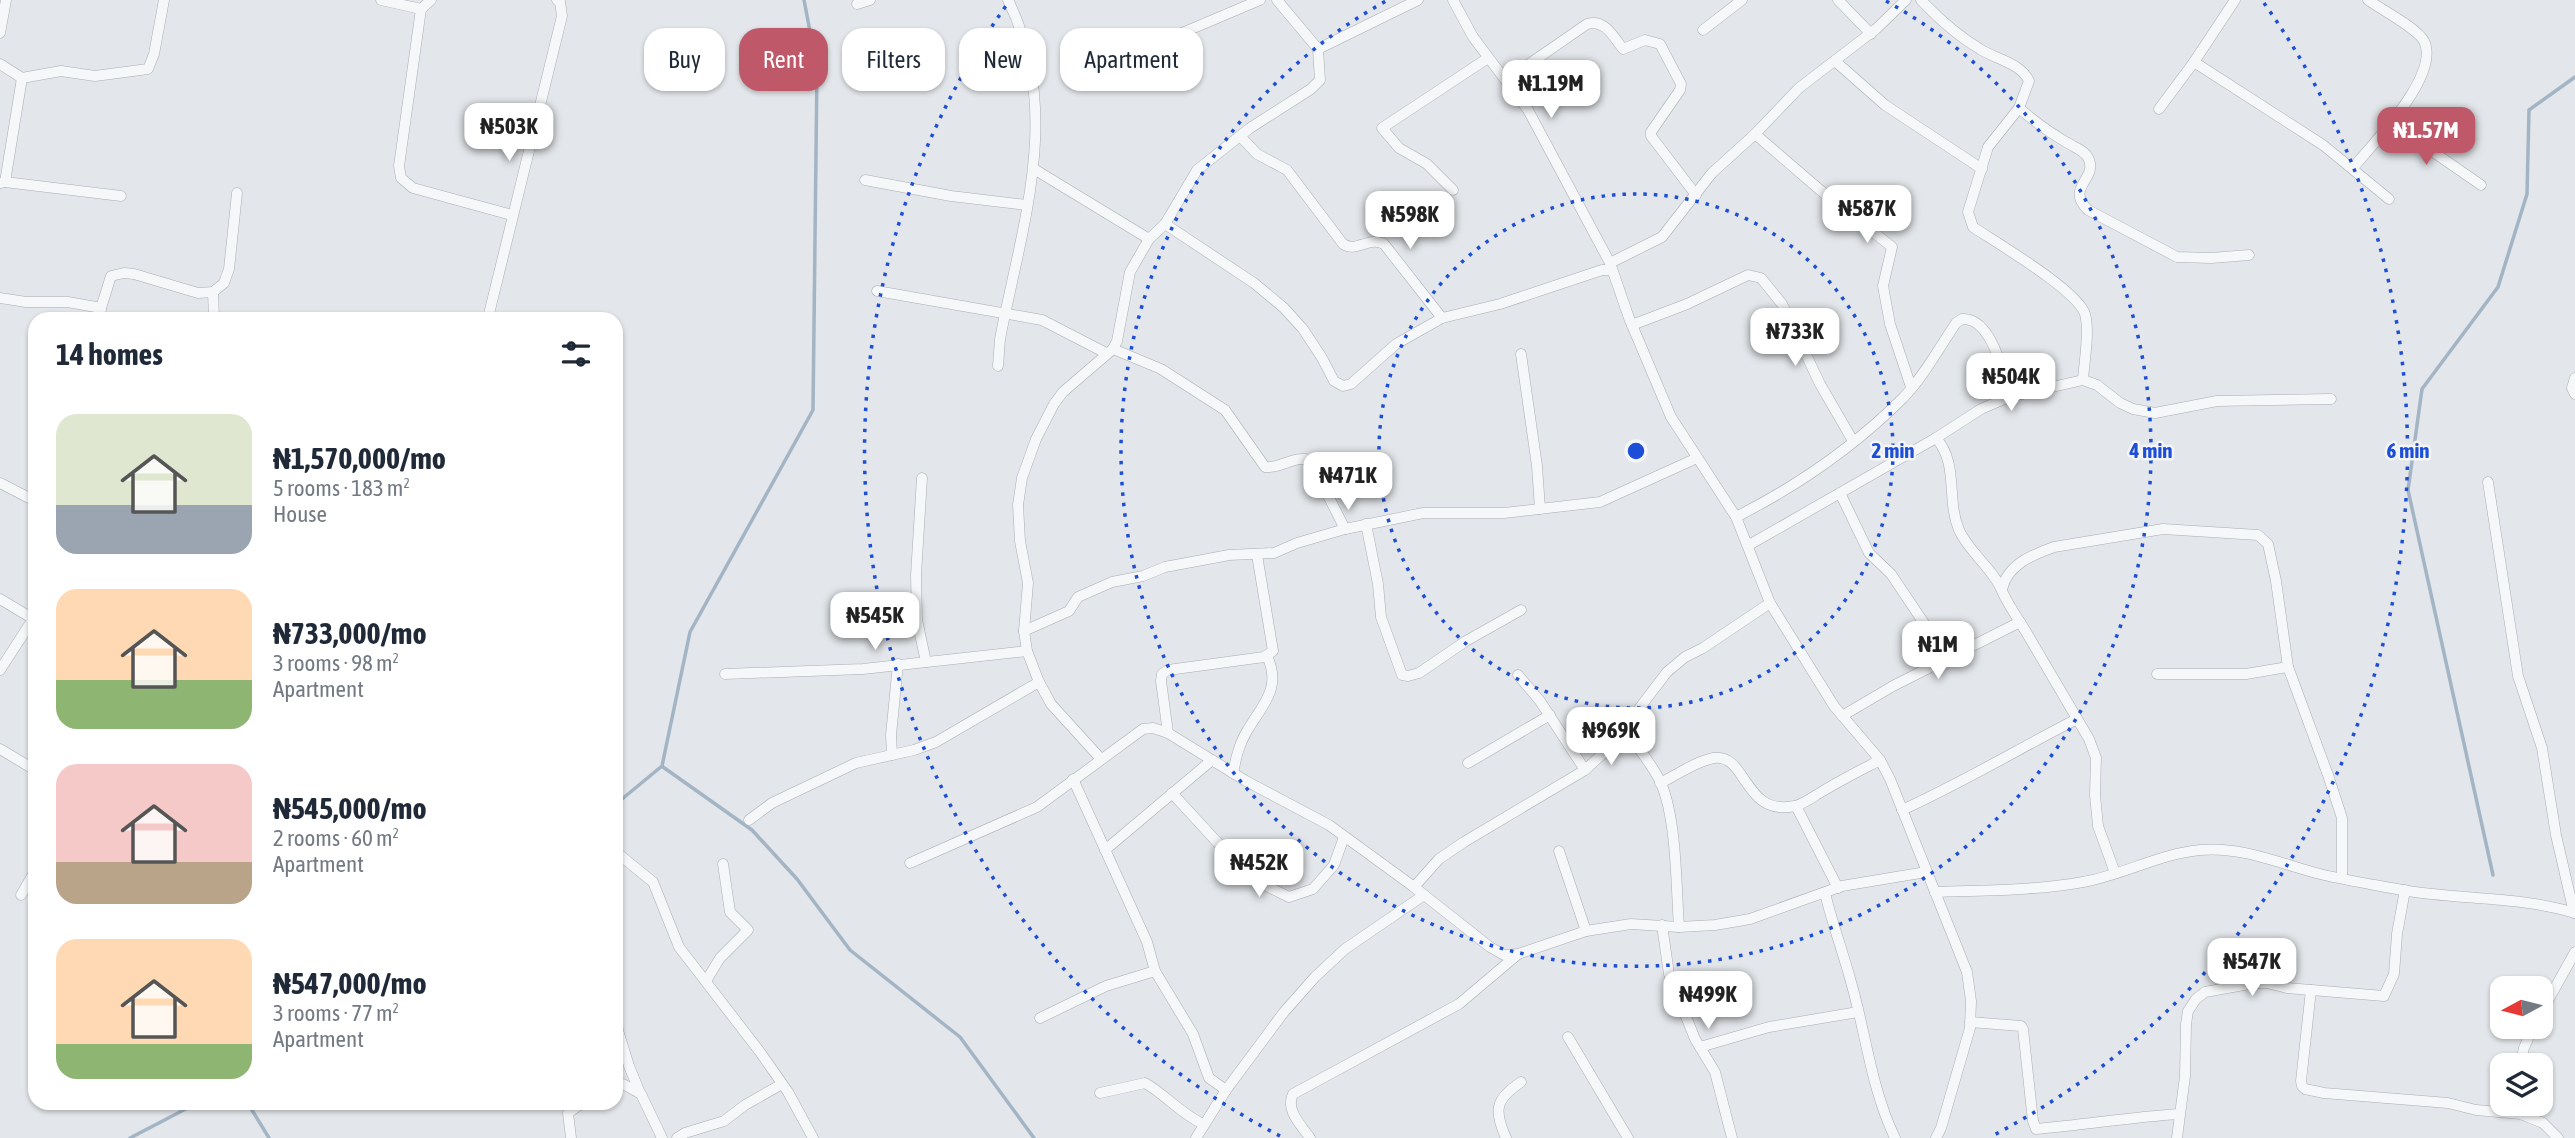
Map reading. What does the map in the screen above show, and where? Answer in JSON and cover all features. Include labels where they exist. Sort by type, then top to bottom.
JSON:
[{"type":"street","points":[[0,33],[6,0]]},
{"type":"street","points":[[0,64],[22,78],[61,71],[95,76],[148,69],[154,54],[164,0]]},
{"type":"street","points":[[381,0],[421,9]]},
{"type":"street","points":[[431,0],[421,9],[399,166],[401,178],[413,188],[512,215]]},
{"type":"street","points":[[489,312],[562,16],[560,2],[557,0]]},
{"type":"street","points":[[857,4],[870,0]]},
{"type":"street","points":[[998,366],[1005,314],[1034,169],[1037,134],[1035,92],[1025,42],[1008,0]]},
{"type":"street","points":[[1194,28],[1260,0]]},
{"type":"street","points":[[1101,759],[1051,704],[1027,651],[1024,631],[1028,583],[1020,541],[1018,505],[1022,478],[1036,439],[1054,404],[1063,392],[1102,360],[1117,341],[1130,272],[1149,239],[1165,224],[1197,170],[1320,80],[1318,50],[1277,0]]},
{"type":"street","points":[[1318,50],[1418,0]]},
{"type":"street","points":[[1453,0],[1473,37],[1528,110],[1611,266],[1632,325],[1671,418],[1736,517],[1770,603],[1799,653],[1842,716],[1880,760],[1902,810],[1966,972],[1970,1022],[1936,1138]]},
{"type":"street","points":[[1703,30],[1742,0]]},
{"type":"street","points":[[1838,0],[1871,34]]},
{"type":"street","points":[[1165,224],[1254,283],[1284,308],[1303,329],[1334,381],[1343,386],[1351,384],[1396,344],[1442,318],[1500,304],[1602,270],[1662,237],[1712,173],[1755,134],[1799,88],[1871,34],[1906,0]]},
{"type":"street","points":[[1921,0],[1936,16],[1980,49],[2026,75],[2029,81],[2019,108],[1988,148],[1968,212],[1973,227],[2045,275],[2080,306],[2086,320],[2083,380]]},
{"type":"street","points":[[2159,109],[2235,0]]},
{"type":"street","points":[[2353,168],[2420,80],[2427,60],[2427,50],[2419,34],[2368,0]]},
{"type":"street","points":[[1506,80],[1587,24],[1595,22],[1601,23],[1623,48],[1645,40],[1660,44],[1681,84],[1680,90],[1651,132],[1651,136],[1696,195]]},
{"type":"street","points":[[1453,190],[1427,164],[1399,148],[1382,128],[1488,58]]},
{"type":"street","points":[[1835,61],[1885,105],[1982,169]]},
{"type":"street","points":[[2194,62],[2323,145],[2389,199]]},
{"type":"street","points":[[22,78],[3,183],[121,196]]},
{"type":"street","points":[[2019,108],[2044,130],[2081,150],[2089,158],[2090,167],[2079,195],[2081,203],[2088,210],[2177,257],[2242,258],[2249,255]]},
{"type":"street","points":[[2390,122],[2481,185]]},
{"type":"street","points":[[1755,134],[1892,247],[1883,286],[1890,324],[1911,387]]},
{"type":"street","points":[[1240,136],[1257,154],[1287,170],[1343,243],[1353,247],[1373,241],[1384,244],[1442,318]]},
{"type":"street","points":[[1034,169],[1149,239]]},
{"type":"street","points":[[865,180],[951,196],[1027,205]]},
{"type":"street","points":[[102,312],[111,276],[124,273],[198,293],[213,292],[225,283],[229,269],[237,193]]},
{"type":"street","points":[[1632,325],[1687,304],[1748,275],[1760,278],[1782,304],[1820,384],[1853,441]]},
{"type":"street","points":[[877,291],[1042,320],[1110,351],[1161,369],[1225,410],[1265,467],[1303,458],[1311,461],[1345,528]]},
{"type":"street","points":[[213,292],[214,312]]},
{"type":"street","points":[[0,298],[26,302],[68,302],[96,312]]},
{"type":"street","points":[[1736,517],[1793,486],[1853,441],[1911,387],[1962,318],[1975,321],[1988,336],[1998,357],[2009,397]]},
{"type":"street","points":[[1521,354],[1537,466],[1540,509]]},
{"type":"street","points":[[2575,377],[2572,388],[2575,394]]},
{"type":"street","points":[[1749,545],[1936,438],[1980,409],[2009,397],[2083,380],[2096,384],[2133,409],[2155,413],[2217,401],[2332,399]]},
{"type":"street","points":[[1936,438],[1949,459],[1954,517],[1959,530],[1966,544],[2002,589],[2004,599],[2077,719],[2096,758],[2098,826],[2115,873]]},
{"type":"street","points":[[1024,631],[1069,611],[1078,597],[1112,582],[1143,576],[1177,564],[1229,555],[1274,553],[1345,528],[1423,513],[1504,513],[1600,502],[1697,458]]},
{"type":"street","points":[[922,478],[916,575],[918,620],[926,662]]},
{"type":"street","points":[[1935,892],[2057,886],[2085,882],[2169,855],[2218,850],[2248,853],[2342,878],[2405,890],[2546,905],[2575,913],[2556,835],[2542,748],[2518,676],[2488,482]]},
{"type":"street","points":[[0,483],[28,497]]},
{"type":"street","points":[[1840,493],[1869,553],[1891,574],[1948,659]]},
{"type":"street","points":[[1366,524],[1378,584],[1381,617],[1402,675],[1419,673],[1466,641],[1521,610]]},
{"type":"street","points":[[2002,589],[2007,576],[2016,565],[2036,553],[2054,547],[2163,529],[2258,535],[2268,544],[2288,667],[2329,775],[2342,818],[2342,878]]},
{"type":"street","points":[[1168,733],[1162,674],[1168,670],[1267,656],[1273,648],[1257,555]]},
{"type":"street","points":[[0,599],[28,616]]},
{"type":"street","points":[[1414,887],[1439,859],[1585,770],[1625,729],[1667,672],[1685,657],[1770,603]]},
{"type":"street","points":[[1842,716],[1893,686],[2020,622]]},
{"type":"street","points":[[0,670],[28,629]]},
{"type":"street","points":[[725,674],[863,668],[1027,651]]},
{"type":"street","points":[[1233,773],[1237,750],[1274,684],[1273,668],[1267,656]]},
{"type":"street","points":[[892,755],[891,735],[898,664]]},
{"type":"street","points":[[2157,674],[2246,674],[2288,667]]},
{"type":"street","points":[[1518,675],[1550,715],[1585,770]]},
{"type":"street","points":[[749,820],[772,803],[856,764],[936,742],[1039,682]]},
{"type":"street","points":[[1468,763],[1550,715]]},
{"type":"street","points":[[1902,810],[1958,785],[1997,760],[2077,719]]},
{"type":"street","points":[[910,863],[1037,807],[1143,729],[1153,728],[1168,733],[1233,773],[1329,825],[1504,955],[1518,954],[1586,931],[1631,923],[1679,928],[1750,919],[1838,888],[1926,872]]},
{"type":"street","points":[[1625,729],[1660,783],[1671,827],[1679,928]]},
{"type":"street","points":[[0,748],[28,766]]},
{"type":"street","points":[[1660,783],[1709,760],[1726,759],[1734,765],[1751,792],[1758,798],[1778,807],[1796,806],[1880,760]]},
{"type":"street","points":[[1105,850],[1212,760]]},
{"type":"street","points":[[1073,779],[1147,942],[1155,971],[1193,1034],[1209,1078],[1226,1090]]},
{"type":"street","points":[[1172,793],[1250,878],[1289,897],[1313,890],[1334,865],[1345,837]]},
{"type":"street","points":[[1796,806],[1838,888]]},
{"type":"street","points":[[1559,851],[1586,931]]},
{"type":"street","points":[[623,858],[653,882],[679,947],[730,1010],[782,1084],[813,1138]]},
{"type":"street","points":[[706,981],[720,958],[748,930],[730,912],[723,863]]},
{"type":"street","points":[[21,895],[28,883]]},
{"type":"street","points":[[2177,1138],[2185,1076],[2186,1024],[2188,1011],[2196,999],[2205,992],[2255,982],[2311,990],[2386,995],[2394,974],[2397,934],[2405,890]]},
{"type":"street","points":[[1825,893],[1880,1105],[1895,1138]]},
{"type":"street","points":[[1196,1138],[1226,1090],[1284,1012],[1315,977],[1345,949],[1424,895]]},
{"type":"street","points":[[1662,925],[1669,974],[1684,1016],[1715,1072],[1732,1138]]},
{"type":"street","points":[[2553,991],[2575,952]]},
{"type":"street","points":[[1310,1138],[1290,1108],[1289,1102],[1293,1094],[1459,1004],[1518,954]]},
{"type":"street","points":[[1040,1018],[1106,986],[1155,971]]},
{"type":"street","points":[[2311,990],[2301,1081],[2305,1089],[2490,1110]]},
{"type":"street","points":[[1700,1047],[1769,1027],[1858,1012]]},
{"type":"street","points":[[1970,1022],[2012,1024],[2023,1029],[2036,1129],[2126,1117],[2179,1114]]},
{"type":"street","points":[[1568,1037],[1628,1138]]},
{"type":"street","points":[[623,1047],[662,1138]]},
{"type":"street","points":[[1506,1138],[1498,1110],[1502,1095],[1521,1082]]},
{"type":"street","points":[[1100,1093],[1145,1083],[1189,1118],[1203,1124]]},
{"type":"street","points":[[623,1084],[641,1094]]},
{"type":"street","points":[[677,1138],[724,1121],[745,1105],[782,1084]]},
{"type":"street","points":[[571,1138],[568,1113],[572,1110]]},
{"type":"street","points":[[2529,1116],[2543,1123],[2558,1138]]},
{"type":"waterway","points":[[623,798],[662,766],[690,632],[813,410],[817,68],[804,0]]},
{"type":"waterway","points":[[2493,875],[2408,490],[2422,389],[2498,287],[2527,194],[2529,110],[2575,77]]},
{"type":"waterway","points":[[663,767],[752,830],[797,879],[850,950],[960,1037],[1034,1138]]},
{"type":"waterway","points":[[130,1138],[184,1110]]},
{"type":"waterway","points":[[252,1110],[269,1138]]}]
